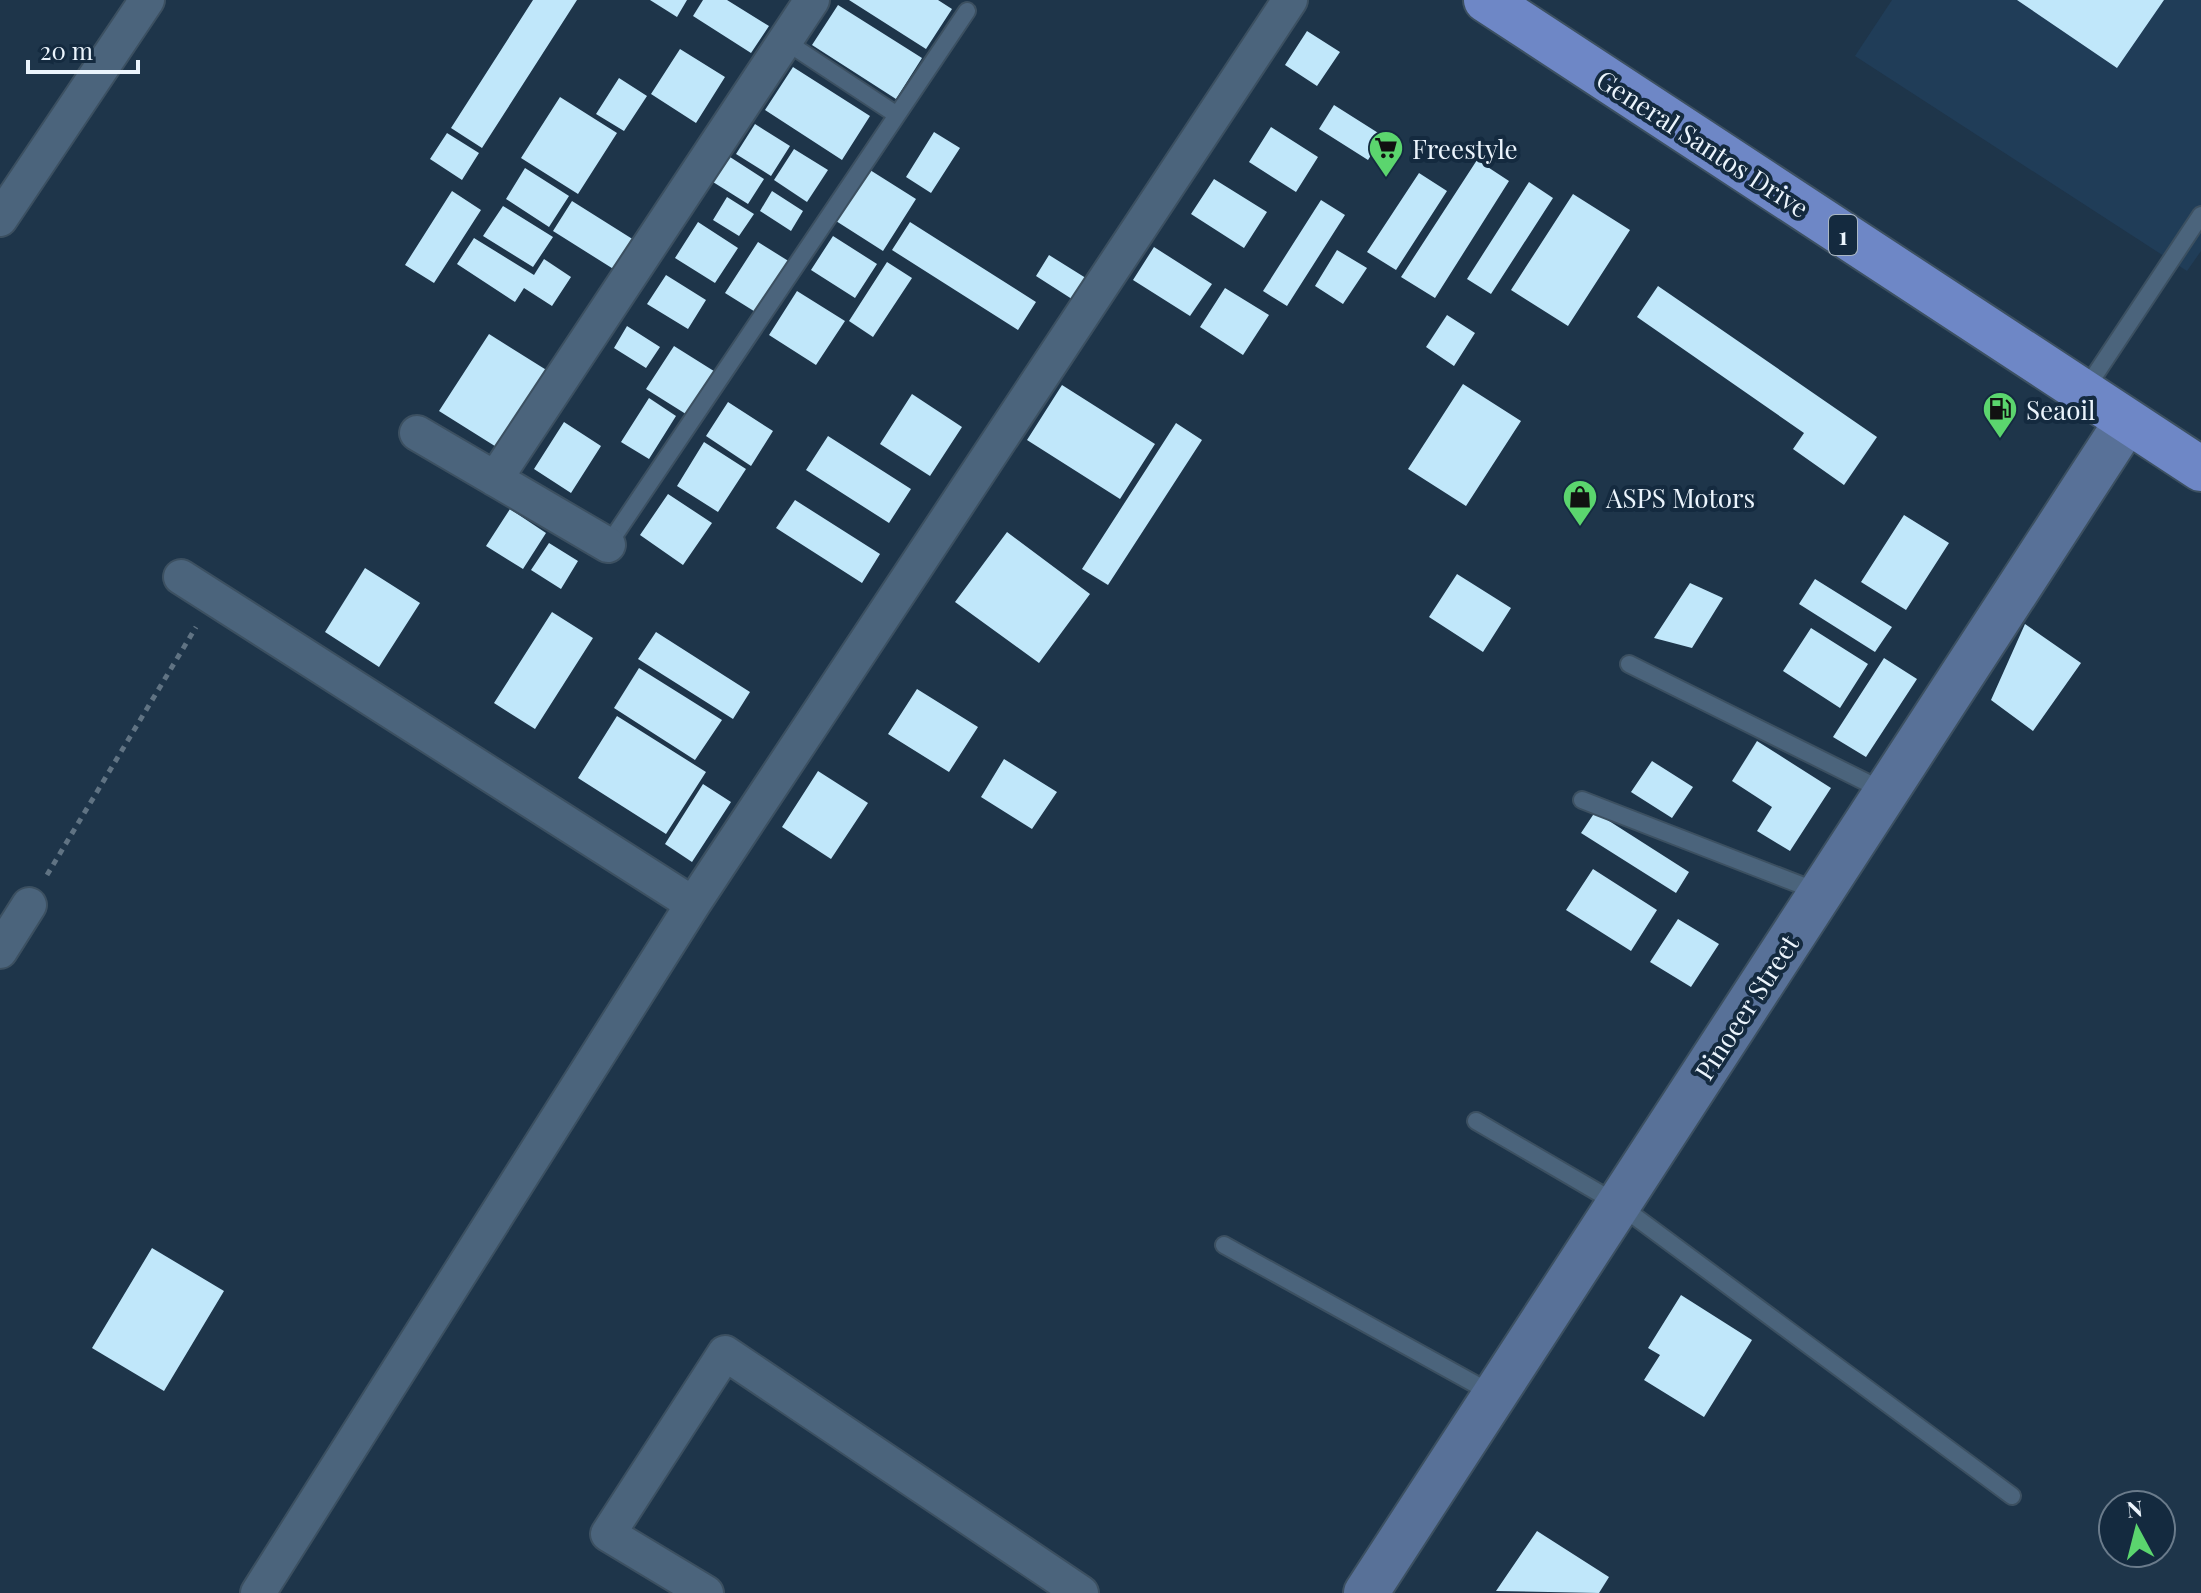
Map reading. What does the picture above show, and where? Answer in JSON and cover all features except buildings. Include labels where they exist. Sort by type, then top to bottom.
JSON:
[{"type":"highway","name":"General Santos Drive","points":[[1486,0],[2201,469]]},
{"type":"main road","name":"Pinoeer Street","points":[[1366,1593],[2127,421]]},
{"type":"street","points":[[0,219],[147,0]]},
{"type":"street","points":[[495,479],[812,0]]},
{"type":"street","points":[[258,1593],[693,904],[1290,0]]},
{"type":"street","points":[[417,433],[608,545]]},
{"type":"street","points":[[181,577],[693,904]]},
{"type":"street","points":[[0,951],[29,905]]},
{"type":"street","points":[[706,1593],[608,1534],[725,1353],[1081,1593]]},
{"type":"lane","points":[[608,545],[967,11]]},
{"type":"lane","points":[[785,41],[897,115]]},
{"type":"lane","points":[[2083,393],[2201,215]]},
{"type":"lane","points":[[1629,664],[1886,792]]},
{"type":"lane","points":[[1582,800],[1820,893]]},
{"type":"lane","points":[[1476,1121],[1618,1204],[2012,1496]]},
{"type":"lane","points":[[1224,1245],[1494,1395]]},
{"type":"path","points":[[29,905],[213,598]]},
{"type":"shaded area","points":[[1892,0],[2201,0],[2201,251],[2187,271],[1855,56]]},
{"type":"place","name":"Freestyle","points":[[1386,179]]},
{"type":"place","name":"Seaoil","points":[[2000,440]]},
{"type":"place","name":"ASPS Motors","points":[[1580,528]]}]
